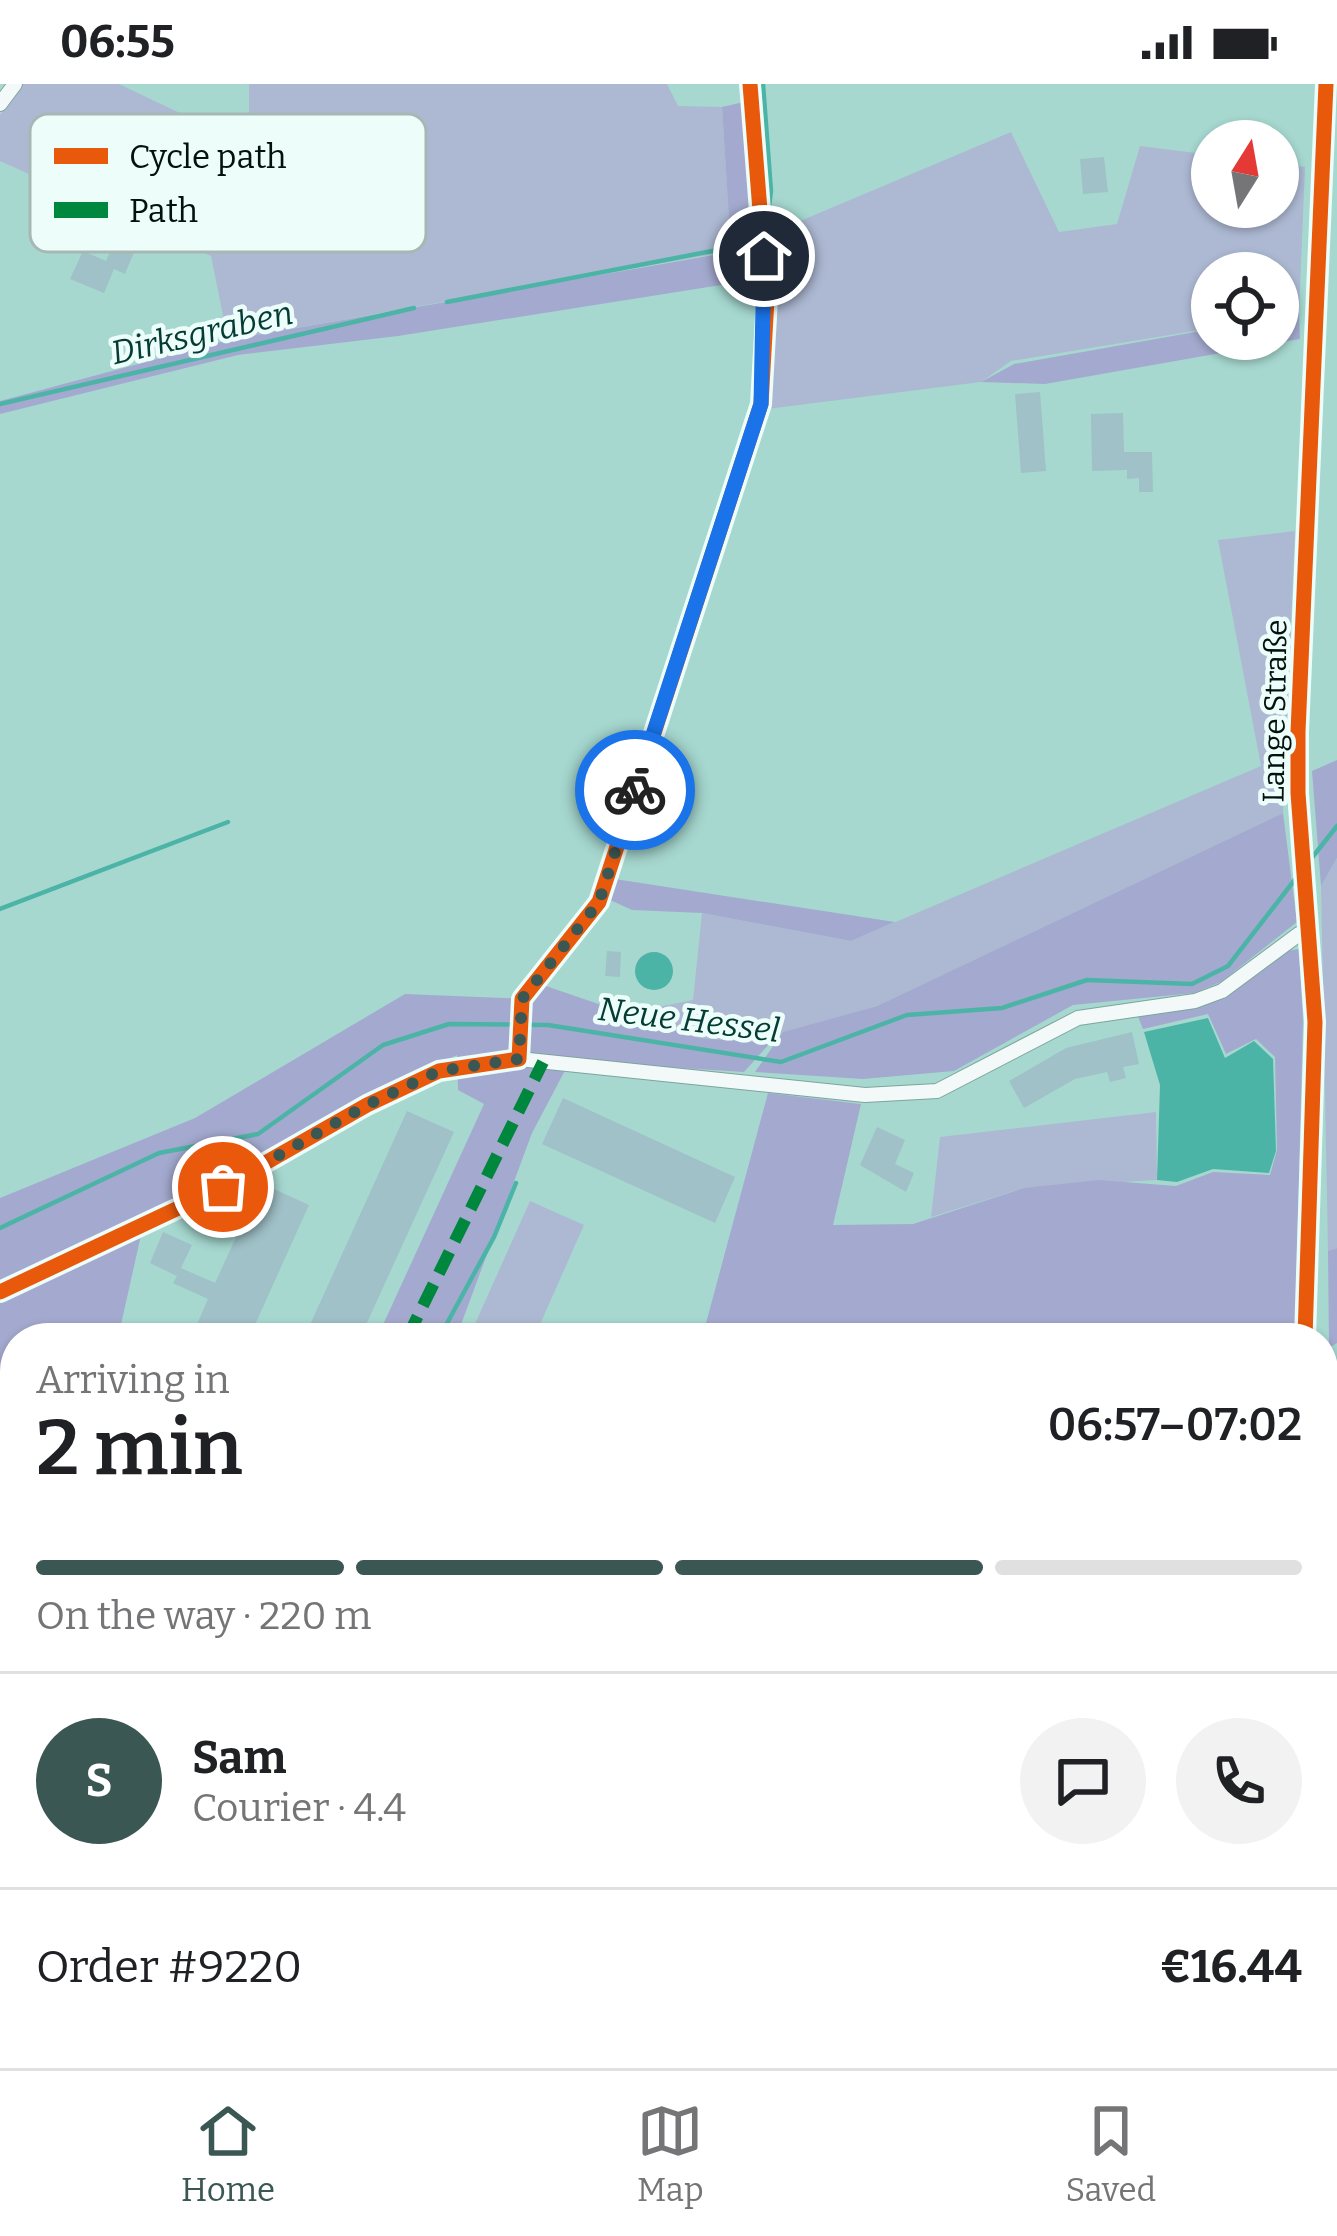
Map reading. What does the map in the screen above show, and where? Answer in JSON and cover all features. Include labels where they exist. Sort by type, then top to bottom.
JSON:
[{"type":"street","points":[[0,104],[15,84]]},
{"type":"street","points":[[518,1051],[522,999],[599,902],[761,404],[767,299],[750,84]]},
{"type":"street","name":"Lange Straße","points":[[1306,1323],[1314,1092],[1311,932],[1298,732],[1316,326],[1331,161],[1326,84]]},
{"type":"street","points":[[1316,326],[1337,326]]},
{"type":"street","points":[[0,1292],[223,1187],[367,1105],[439,1071],[518,1051],[865,1095],[937,1091],[1078,1018],[1195,1001],[1222,991],[1299,934],[1311,932]]},
{"type":"shaded area","points":[[23,84],[119,84],[182,114],[30,114],[30,175],[0,161],[0,115]]},
{"type":"shaded area","points":[[249,84],[667,84],[678,106],[722,107],[731,251],[228,340],[211,256],[202,252],[426,252],[426,114],[249,114]]},
{"type":"shaded area","points":[[744,102],[759,279],[398,336],[238,355],[0,414],[0,401],[228,340],[731,252],[722,107]]},
{"type":"shaded area","points":[[1011,132],[1059,232],[1117,224],[1140,146],[1191,152],[1191,228],[1299,228],[1299,166],[1305,167],[1299,313],[1299,252],[1191,252],[1191,331],[1011,361],[981,382],[767,409],[772,291],[767,235]]},
{"type":"shaded area","points":[[1191,333],[1191,358],[1045,384],[981,382],[1014,364]]},
{"type":"shaded area","points":[[1295,531],[1283,813],[877,1006],[784,1032],[770,1043],[698,1038],[617,1015],[693,1000],[702,913],[851,941],[1261,766],[1218,540]]},
{"type":"shaded area","points":[[1337,760],[1337,858],[1321,886],[1312,771]]},
{"type":"shaded area","points":[[1283,813],[1297,922],[1221,982],[1194,993],[1073,1005],[954,1071],[863,1079],[755,1072],[783,1032],[877,1006]]},
{"type":"shaded area","points":[[1337,858],[1337,1248],[1328,1251],[1321,886]]},
{"type":"shaded area","points":[[615,879],[895,922],[851,941],[702,913],[632,910],[610,900]]},
{"type":"shaded area","points":[[1299,949],[1303,1019],[1295,1323],[706,1323],[768,1093],[861,1104],[833,1225],[913,1224],[1024,1188],[1098,1180],[1176,1186],[1213,1172],[1270,1175],[1277,1150],[1275,1057],[1256,1039],[1226,1054],[1208,1014],[1143,1029],[1137,1014],[1224,999],[1286,951]]},
{"type":"shaded area","points":[[654,952],[668,957],[673,971],[668,985],[654,990],[640,985],[635,971],[640,957]]},
{"type":"shaded area","points":[[543,985],[698,1038],[770,1043],[744,1072],[570,1061],[532,1133],[462,1323],[384,1323],[484,1104],[458,1090],[457,1055],[295,1138],[141,1235],[121,1323],[0,1323],[0,1198],[195,1118],[405,994],[531,999]]},
{"type":"shaded area","points":[[1208,1018],[1225,1058],[1254,1041],[1273,1059],[1276,1151],[1269,1173],[1213,1169],[1177,1182],[1157,1180],[1160,1085],[1144,1032]]},
{"type":"shaded area","points":[[1156,1112],[1157,1180],[1024,1188],[931,1217],[940,1137]]},
{"type":"shaded area","points":[[530,1201],[584,1225],[541,1323],[475,1323]]},
{"type":"shaded area","points":[[1337,1248],[1337,1323],[1329,1323],[1328,1251]]},
{"type":"building","points":[[1104,157],[1108,192],[1083,194],[1080,159]]},
{"type":"building","points":[[83,252],[106,261],[110,252],[134,252],[125,274],[114,269],[104,293],[70,279]]},
{"type":"building","points":[[1040,392],[1046,471],[1021,473],[1015,394]]},
{"type":"building","points":[[1123,413],[1124,452],[1152,452],[1153,492],[1139,492],[1139,478],[1127,479],[1127,470],[1092,471],[1091,414]]},
{"type":"building","points":[[607,951],[621,952],[620,977],[605,976]]},
{"type":"building","points":[[1132,1032],[1139,1064],[1123,1067],[1126,1078],[1110,1082],[1107,1072],[1075,1079],[1024,1108],[1009,1081],[1066,1048]]},
{"type":"building","points":[[563,1098],[735,1177],[715,1223],[542,1144]]},
{"type":"building","points":[[407,1111],[454,1132],[367,1323],[311,1323]]},
{"type":"building","points":[[877,1127],[905,1140],[895,1164],[914,1173],[906,1192],[860,1165]]},
{"type":"building","points":[[261,1183],[309,1205],[256,1323],[198,1323],[208,1299],[173,1283],[177,1276],[150,1263],[163,1232],[192,1245],[181,1268],[215,1283]]},
{"type":"waterway","name":"Dirksgraben","points":[[763,84],[771,191],[768,214]]},
{"type":"waterway","name":"Dirksgraben","points":[[447,302],[738,246]]},
{"type":"waterway","name":"Dirksgraben","points":[[0,404],[414,308]]},
{"type":"waterway","points":[[0,909],[228,822]]},
{"type":"waterway","name":"Neue Hessel","points":[[1307,864],[1337,826]]},
{"type":"waterway","name":"Neue Hessel","points":[[0,1228],[159,1153],[258,1134],[383,1045],[449,1024],[548,1025],[781,1062],[907,1015],[1002,1008],[1087,980],[1192,984],[1228,966],[1300,873]]},
{"type":"waterway","points":[[447,1323],[494,1237],[516,1183]]},
{"type":"marked path","points":[[414,1323],[543,1062]]},
{"type":"cycle path","points":[[0,1292],[223,1187],[367,1105],[439,1071],[519,1059],[522,999],[599,902],[761,404],[767,299],[750,84]]},
{"type":"cycle path","points":[[1305,1323],[1315,1022],[1298,732],[1326,84]]},
{"type":"way so far","points":[[223,1187],[367,1105],[439,1071],[519,1059],[522,999],[599,902],[635,790]]},
{"type":"route","points":[[635,790],[761,404],[767,299],[764,256]]}]
